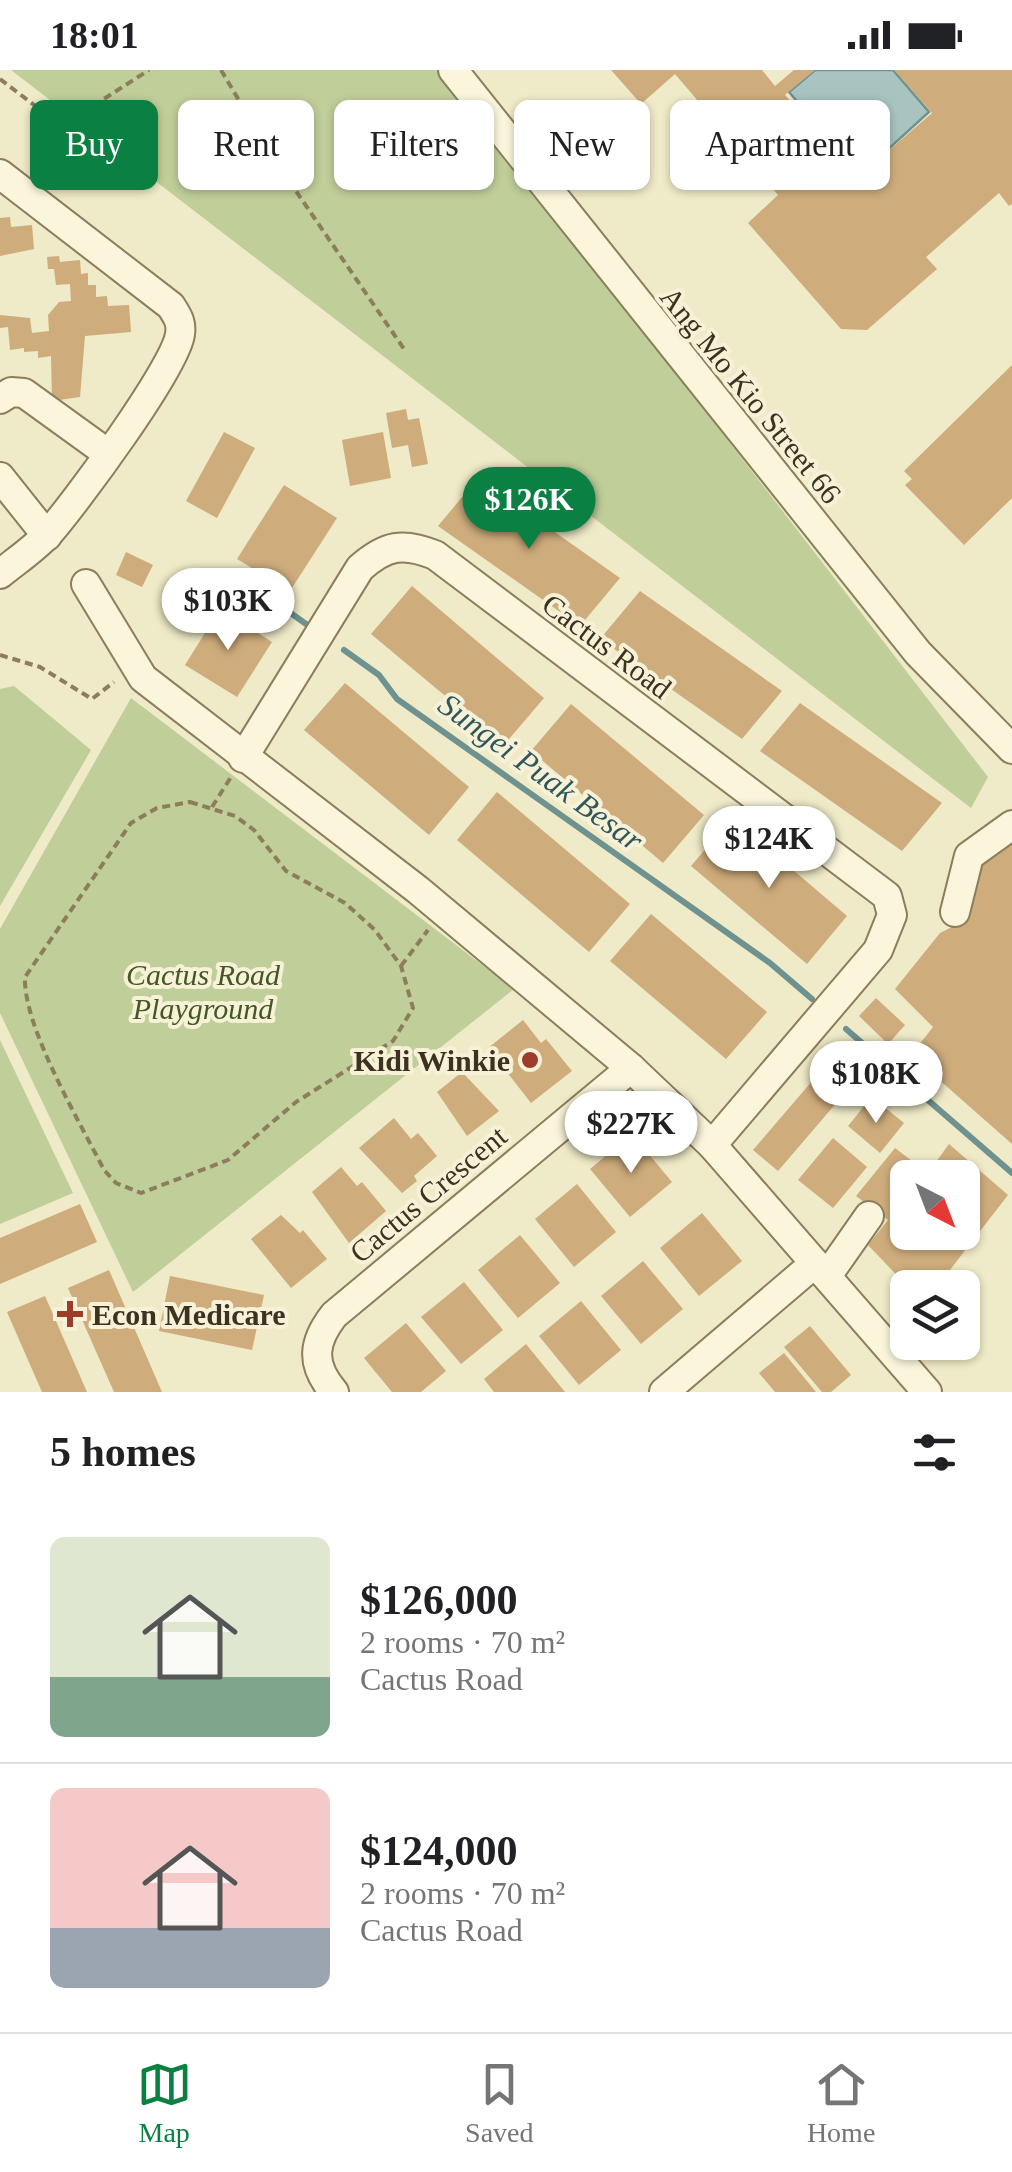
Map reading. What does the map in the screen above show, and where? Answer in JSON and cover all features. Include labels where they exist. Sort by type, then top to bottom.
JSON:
[{"type":"street","name":"Ang Mo Kio Street 66","points":[[453,70],[619,284],[918,652],[1012,749]]},
{"type":"street","points":[[0,174],[171,306],[180,320],[180,338],[162,372],[107,452],[47,536],[0,574]]},
{"type":"street","points":[[0,399],[11,392],[24,393],[107,452]]},
{"type":"street","points":[[0,477],[47,536]]},
{"type":"street","name":"Cactus Road","points":[[243,758],[360,568],[384,547],[413,546],[436,555],[887,896],[892,915],[878,950],[712,1144]]},
{"type":"street","points":[[86,584],[134,666],[243,758],[444,912],[631,1068],[712,1144],[927,1392]]},
{"type":"street","points":[[955,912],[969,856],[1012,825]]},
{"type":"street","name":"Cactus Crescent","points":[[334,1392],[324,1380],[315,1352],[320,1334],[334,1315],[631,1068]]},
{"type":"street","points":[[664,1392],[821,1270],[870,1216]]},
{"type":"path","points":[[0,79],[42,111],[96,104],[149,70]]},
{"type":"path","points":[[222,70],[272,156],[404,349]]},
{"type":"path","points":[[0,655],[40,667],[92,700],[134,666]]},
{"type":"path","points":[[212,807],[243,758]]},
{"type":"path","points":[[190,802],[212,807],[246,823],[286,871],[355,911],[375,930],[401,966],[414,1008],[394,1041],[296,1102],[228,1160],[141,1193],[116,1183],[50,1062],[26,994],[27,970],[70,918],[132,823],[168,805],[190,802]]},
{"type":"path","points":[[401,966],[444,912]]},
{"type":"green space","points":[[11,70],[442,70],[465,100],[334,100],[334,190],[494,190],[494,137],[514,163],[514,190],[535,190],[988,777],[971,808],[158,183],[158,100],[50,100]]},
{"type":"green space","points":[[14,686],[91,750],[0,906],[0,689]]},
{"type":"green space","name":"Cactus Road Playground","points":[[131,698],[514,989],[133,1292],[0,1013],[0,929]]},
{"type":"green space","points":[[0,1040],[73,1193],[0,1224]]},
{"type":"water","points":[[815,70],[893,70],[929,112],[890,148],[890,100],[796,100],[789,92]]},
{"type":"building","points":[[611,70],[762,70],[775,86],[794,70],[815,70],[785,95],[789,100],[697,100],[675,74],[646,100],[637,100]]},
{"type":"building","points":[[894,70],[1012,70],[1012,204],[1009,206],[999,193],[926,257],[937,269],[867,330],[841,329],[748,223],[778,195],[774,190],[890,190],[890,149],[932,113]]},
{"type":"building","points":[[10,217],[11,227],[32,225],[34,249],[0,256],[0,218]]},
{"type":"building","points":[[59,256],[60,262],[80,260],[81,274],[88,273],[88,285],[96,285],[96,297],[107,296],[108,306],[129,305],[131,332],[85,336],[80,397],[52,401],[51,356],[38,358],[38,351],[24,352],[24,348],[10,350],[8,327],[0,328],[0,315],[30,318],[32,333],[49,331],[48,315],[59,302],[71,301],[70,284],[56,285],[54,269],[48,269],[47,257]]},
{"type":"building","points":[[1012,365],[1012,498],[964,545],[905,485],[912,479],[904,471]]},
{"type":"building","points":[[406,409],[408,420],[419,418],[428,464],[412,467],[408,445],[392,448],[386,413]]},
{"type":"building","points":[[224,432],[255,448],[217,518],[186,501]]},
{"type":"building","points":[[383,432],[391,478],[350,486],[342,440]]},
{"type":"building","points":[[478,478],[620,578],[580,626],[438,526]]},
{"type":"building","points":[[284,485],[337,518],[290,591],[237,559]]},
{"type":"building","points":[[126,552],[153,565],[142,587],[116,575]]},
{"type":"building","points":[[412,586],[544,698],[504,745],[371,634]]},
{"type":"building","points":[[640,591],[782,691],[742,739],[600,639]]},
{"type":"building","points":[[220,609],[272,642],[237,697],[185,665]]},
{"type":"building","points":[[345,683],[469,787],[429,835],[304,730]]},
{"type":"building","points":[[800,703],[942,803],[902,851],[760,751]]},
{"type":"building","points":[[571,704],[704,815],[663,863],[531,751]]},
{"type":"building","points":[[497,792],[630,904],[589,952],[457,840]]},
{"type":"building","points":[[732,818],[847,916],[807,964],[691,866]]},
{"type":"building","points":[[1012,841],[1012,1144],[911,1055],[933,1027],[895,989],[940,933],[950,928],[976,884],[976,868]]},
{"type":"building","points":[[651,914],[767,1012],[726,1059],[610,961]]},
{"type":"building","points":[[876,998],[905,1025],[888,1044],[859,1016]]},
{"type":"building","name":"Kidi Winkie","points":[[523,1020],[541,1043],[546,1039],[572,1071],[531,1103],[488,1048]]},
{"type":"building","points":[[831,1059],[856,1080],[778,1171],[753,1150]]},
{"type":"building","points":[[462,1072],[499,1111],[467,1136],[437,1092]]},
{"type":"building","points":[[878,1102],[904,1123],[880,1153],[848,1126],[866,1104],[872,1109]]},
{"type":"building","points":[[394,1118],[411,1139],[418,1133],[437,1156],[402,1193],[359,1148]]},
{"type":"building","points":[[632,1134],[672,1182],[630,1217],[590,1169]]},
{"type":"building","points":[[833,1138],[867,1167],[833,1208],[798,1180]]},
{"type":"building","points":[[949,1144],[968,1160],[937,1160]]},
{"type":"building","points":[[895,1148],[911,1160],[890,1160],[890,1250],[965,1250],[950,1270],[892,1270],[868,1245],[888,1220],[856,1196]]},
{"type":"building","points":[[341,1167],[357,1186],[362,1182],[386,1211],[349,1243],[312,1192]]},
{"type":"building","points":[[980,1171],[1008,1195],[980,1231]]},
{"type":"building","points":[[577,1184],[616,1232],[574,1267],[535,1219]]},
{"type":"building","points":[[80,1204],[97,1242],[0,1284],[0,1238]]},
{"type":"building","points":[[702,1213],[742,1261],[699,1296],[660,1248]]},
{"type":"building","points":[[281,1215],[300,1233],[303,1230],[327,1259],[291,1288],[251,1239]]},
{"type":"building","points":[[520,1235],[560,1283],[518,1318],[478,1270]]},
{"type":"building","points":[[643,1261],[683,1309],[641,1344],[601,1296]]},
{"type":"building","points":[[109,1270],[162,1392],[114,1392],[68,1288]]},
{"type":"building","points":[[170,1276],[264,1295],[252,1350],[159,1331]]},
{"type":"building","points":[[464,1282],[503,1330],[461,1364],[421,1317]]},
{"type":"building","points":[[45,1296],[87,1392],[42,1392],[7,1312]]},
{"type":"building","points":[[581,1301],[621,1350],[579,1385],[539,1336]]},
{"type":"building","points":[[406,1323],[446,1371],[421,1392],[392,1392],[364,1358]]},
{"type":"building","points":[[810,1326],[851,1375],[831,1392],[822,1392],[784,1347]]},
{"type":"building","points":[[526,1344],[565,1392],[494,1392],[484,1379]]},
{"type":"building","points":[[784,1353],[816,1392],[775,1392],[759,1373]]},
{"type":"waterway","name":"Sungei Puak Besar","points":[[203,599],[253,586],[306,624]]},
{"type":"waterway","name":"Sungei Puak Besar","points":[[344,650],[379,675],[397,699],[770,963],[812,999]]},
{"type":"waterway","name":"Sungei Puak Besar","points":[[846,1029],[1012,1173]]},
{"type":"place","name":"Kidi Winkie","points":[[530,1060]]},
{"type":"place","name":"Econ Medicare","points":[[70,1314]]}]
